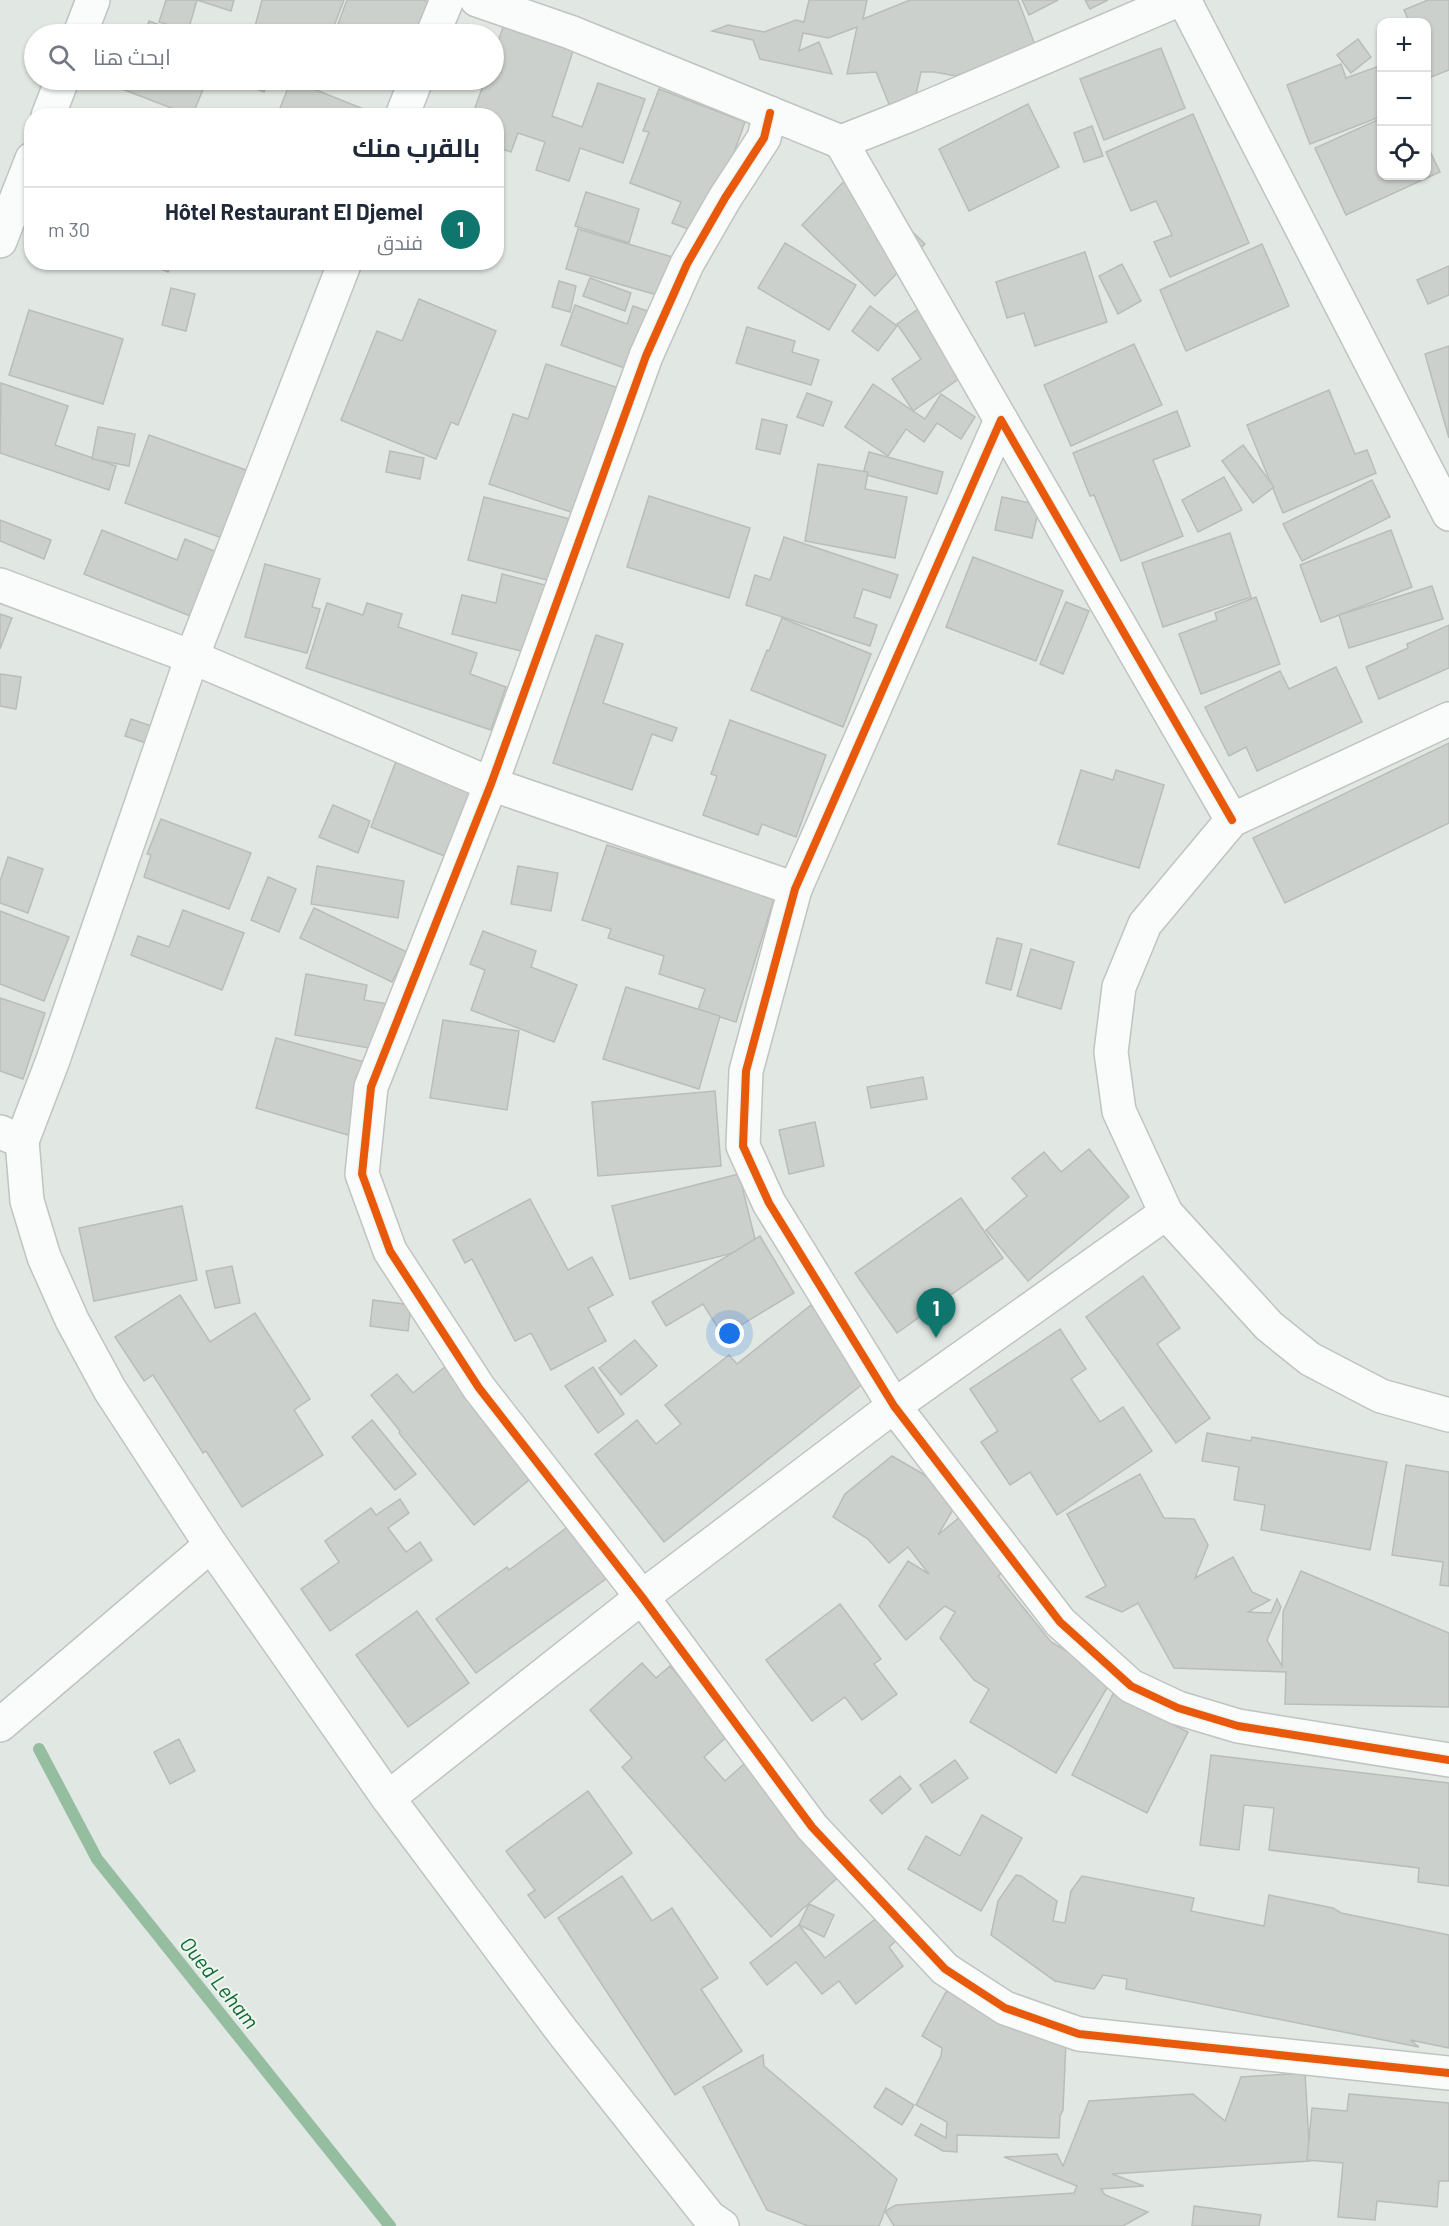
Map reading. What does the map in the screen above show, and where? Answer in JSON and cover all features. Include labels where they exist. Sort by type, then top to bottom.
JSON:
[{"type":"street","points":[[84,24],[93,0]]},
{"type":"street","points":[[437,24],[447,0]]},
{"type":"street","points":[[477,0],[570,32],[841,142],[1232,820]]},
{"type":"street","points":[[841,142],[1178,0]]},
{"type":"street","points":[[1184,0],[1449,514]]},
{"type":"street","points":[[51,108],[58,90]]},
{"type":"street","points":[[405,108],[412,90]]},
{"type":"street","points":[[770,113],[764,138],[725,198],[687,264],[646,356],[491,784],[371,1087],[362,1174],[390,1251],[479,1388],[642,1597],[812,1827],[945,1969],[1005,2008],[1079,2034],[1136,2042],[1449,2073]]},
{"type":"street","points":[[0,241],[24,180]]},
{"type":"street","points":[[342,270],[192,657],[54,1060],[11,1137],[44,1257],[72,1320],[110,1390],[211,1545],[388,1798],[562,2031],[709,2217],[722,2226]]},
{"type":"street","points":[[1001,420],[795,889],[746,1071],[743,1146],[769,1203],[894,1406],[1060,1622],[1131,1686],[1178,1708],[1238,1726],[1449,1760]]},
{"type":"street","points":[[0,585],[192,657],[491,784],[795,889]]},
{"type":"street","points":[[1449,719],[1232,820],[1145,924],[1119,987],[1111,1052],[1119,1111],[1166,1213],[1269,1326],[1310,1359],[1381,1396],[1449,1415]]},
{"type":"street","points":[[388,1798],[642,1597],[894,1406],[1166,1213]]},
{"type":"street","points":[[0,1725],[211,1545]]},
{"type":"building","points":[[166,0],[197,0],[190,24],[159,22]]},
{"type":"building","points":[[197,0],[234,0],[231,11]]},
{"type":"building","points":[[262,0],[344,0],[335,24],[256,24]]},
{"type":"building","points":[[347,0],[423,0],[445,8],[439,24],[338,24]]},
{"type":"building","points":[[809,0],[867,0],[863,19],[910,0],[1018,0],[1035,45],[956,76],[921,72],[915,99],[891,109],[876,72],[847,74],[857,27],[828,38],[803,33],[799,51],[819,42],[832,74],[760,59],[753,40],[712,31],[728,25],[764,32],[796,20],[804,22]]},
{"type":"building","points":[[1022,0],[1058,0],[1029,15]]},
{"type":"building","points":[[1085,0],[1108,0],[1090,9]]},
{"type":"building","points":[[1428,0],[1449,0],[1449,70],[1431,77],[1431,18],[1407,18],[1404,10]]},
{"type":"building","points":[[504,27],[573,51],[552,116],[582,127],[598,83],[645,99],[623,163],[580,148],[569,181],[536,170],[545,142],[518,133],[511,152],[504,150],[504,108],[475,108],[481,90],[504,90]]},
{"type":"building","points":[[1358,39],[1371,57],[1351,73],[1337,55]]},
{"type":"building","points":[[1161,48],[1185,108],[1104,140],[1080,79]]},
{"type":"building","points":[[1341,64],[1346,78],[1377,67],[1377,118],[1310,144],[1287,85]]},
{"type":"building","points":[[659,89],[745,122],[704,235],[672,223],[681,202],[630,183],[649,132],[643,131]]},
{"type":"building","points":[[125,90],[203,90],[195,108],[171,108]]},
{"type":"building","points":[[287,90],[316,90],[361,108],[280,108]]},
{"type":"building","points":[[1028,104],[1059,167],[969,211],[939,149]]},
{"type":"building","points":[[1193,114],[1249,243],[1170,277],[1154,242],[1172,235],[1156,201],[1131,211],[1106,152]]},
{"type":"building","points":[[1377,120],[1377,180],[1423,180],[1346,215],[1315,148]]},
{"type":"building","points":[[1092,126],[1103,156],[1084,162],[1074,133]]},
{"type":"building","points":[[1431,153],[1440,172],[1431,176]]},
{"type":"building","points":[[852,173],[925,244],[875,296],[802,225]]},
{"type":"building","points":[[586,192],[639,209],[629,243],[575,226]]},
{"type":"building","points":[[578,229],[679,259],[668,298],[566,269]]},
{"type":"building","points":[[785,243],[856,285],[829,330],[758,288]]},
{"type":"building","points":[[1262,244],[1289,306],[1186,351],[1160,290]]},
{"type":"building","points":[[1085,252],[1107,322],[1035,346],[1024,313],[1007,318],[996,282]]},
{"type":"building","points":[[1122,264],[1141,301],[1118,314],[1099,276]]},
{"type":"building","points":[[1449,266],[1449,295],[1428,304],[1417,280]]},
{"type":"building","points":[[590,278],[631,293],[625,311],[583,296]]},
{"type":"building","points":[[559,281],[576,286],[570,312],[552,307]]},
{"type":"building","points":[[171,288],[195,294],[186,331],[162,325]]},
{"type":"building","points":[[419,299],[496,331],[458,425],[451,422],[436,459],[341,420],[377,331],[402,341]]},
{"type":"building","points":[[575,305],[627,324],[633,306],[659,315],[638,373],[561,345]]},
{"type":"building","points":[[924,305],[970,371],[913,411],[892,379],[921,359],[897,324]]},
{"type":"building","points":[[870,306],[897,326],[878,351],[852,331]]},
{"type":"building","points":[[29,310],[123,339],[103,404],[9,375]]},
{"type":"building","points":[[747,327],[795,341],[792,352],[819,360],[811,385],[736,363]]},
{"type":"building","points":[[1134,344],[1162,405],[1071,446],[1044,385]]},
{"type":"building","points":[[1449,346],[1449,438],[1425,354]]},
{"type":"building","points":[[546,364],[625,390],[591,519],[489,484],[513,414],[528,419]]},
{"type":"building","points":[[1,383],[68,406],[55,445],[116,466],[109,490],[0,453]]},
{"type":"building","points":[[873,384],[925,419],[941,394],[975,417],[961,439],[937,423],[924,442],[906,429],[888,456],[845,427]]},
{"type":"building","points":[[1329,390],[1355,454],[1367,450],[1376,473],[1283,513],[1247,425]]},
{"type":"building","points":[[807,393],[832,402],[823,426],[797,417]]},
{"type":"building","points":[[1177,411],[1190,446],[1153,460],[1183,536],[1121,561],[1094,495],[1090,496],[1073,453]]},
{"type":"building","points":[[762,419],[787,425],[780,454],[756,449]]},
{"type":"building","points":[[98,427],[135,434],[129,466],[92,459]]},
{"type":"building","points":[[149,435],[257,474],[233,542],[125,503]]},
{"type":"building","points":[[1243,445],[1274,487],[1253,503],[1222,461]]},
{"type":"building","points":[[390,451],[424,458],[420,479],[386,472]]},
{"type":"building","points":[[869,452],[943,472],[937,494],[863,474]]},
{"type":"building","points":[[818,464],[868,472],[865,489],[907,497],[895,558],[805,541]]},
{"type":"building","points":[[1224,477],[1242,510],[1198,532],[1182,500]]},
{"type":"building","points":[[1372,480],[1390,517],[1302,561],[1283,524]]},
{"type":"building","points":[[649,496],[750,528],[729,598],[627,567]]},
{"type":"building","points":[[484,497],[582,522],[567,585],[468,560]]},
{"type":"building","points":[[1002,497],[1040,505],[1032,538],[995,530]]},
{"type":"building","points":[[0,520],[51,540],[44,559],[0,541]]},
{"type":"building","points":[[102,530],[177,560],[185,539],[236,560],[193,617],[84,574]]},
{"type":"building","points":[[1391,530],[1412,587],[1321,622],[1300,565]]},
{"type":"building","points":[[1230,533],[1251,597],[1163,627],[1142,563]]},
{"type":"building","points":[[784,537],[898,575],[890,598],[863,589],[854,617],[877,625],[870,646],[746,605],[755,575],[770,580]]},
{"type":"building","points":[[973,557],[1063,591],[1036,661],[946,627]]},
{"type":"building","points":[[265,564],[320,579],[312,607],[320,609],[307,653],[245,637]]},
{"type":"building","points":[[502,574],[549,586],[533,654],[452,634],[462,595],[496,603]]},
{"type":"building","points":[[1432,586],[1443,619],[1349,648],[1339,615]]},
{"type":"building","points":[[1256,597],[1280,664],[1201,694],[1179,634],[1217,620],[1215,613]]},
{"type":"building","points":[[1066,602],[1089,611],[1063,674],[1040,664]]},
{"type":"building","points":[[327,603],[363,615],[367,603],[402,614],[398,627],[477,653],[470,674],[506,687],[491,730],[306,668]]},
{"type":"building","points":[[0,614],[12,618],[0,649]]},
{"type":"building","points":[[782,618],[871,654],[843,727],[751,690]]},
{"type":"building","points":[[1449,625],[1449,668],[1379,699],[1366,667],[1408,648],[1407,644]]},
{"type":"building","points":[[596,635],[623,644],[603,703],[677,728],[672,741],[652,734],[632,790],[553,763]]},
{"type":"building","points":[[1336,667],[1362,722],[1257,771],[1246,747],[1229,756],[1205,707],[1280,671],[1289,689]]},
{"type":"building","points":[[0,674],[21,677],[16,709],[0,706]]},
{"type":"building","points":[[131,719],[160,729],[155,746],[125,736]]},
{"type":"building","points":[[730,720],[826,755],[796,837],[762,824],[758,835],[703,815],[717,776],[711,774]]},
{"type":"building","points":[[1449,743],[1449,823],[1285,903],[1253,838]]},
{"type":"building","points":[[398,756],[485,790],[457,861],[371,827]]},
{"type":"building","points":[[1081,770],[1113,780],[1116,770],[1164,785],[1139,868],[1058,844]]},
{"type":"building","points":[[333,805],[370,821],[358,853],[319,837]]},
{"type":"building","points":[[161,819],[251,853],[229,909],[144,877],[151,855],[147,854]]},
{"type":"building","points":[[607,845],[774,899],[736,1022],[698,1010],[705,989],[659,974],[664,956],[608,938],[611,929],[582,920]]},
{"type":"building","points":[[8,857],[43,869],[28,913],[0,903],[0,881]]},
{"type":"building","points":[[317,866],[404,881],[398,918],[311,904]]},
{"type":"building","points":[[518,866],[558,873],[551,911],[511,904]]},
{"type":"building","points":[[268,877],[296,889],[279,932],[251,920]]},
{"type":"building","points":[[314,908],[407,952],[392,982],[300,938]]},
{"type":"building","points":[[183,910],[244,933],[222,990],[131,955],[138,936],[169,947]]},
{"type":"building","points":[[0,911],[69,937],[44,1001],[0,984]]},
{"type":"building","points":[[483,931],[536,951],[531,967],[577,985],[554,1042],[471,1010],[485,970],[470,964]]},
{"type":"building","points":[[997,938],[1022,944],[1011,990],[986,983]]},
{"type":"building","points":[[1031,949],[1074,962],[1061,1009],[1017,996]]},
{"type":"building","points":[[306,974],[367,985],[364,1000],[389,1004],[380,1050],[295,1035]]},
{"type":"building","points":[[626,987],[720,1016],[699,1089],[603,1059]]},
{"type":"building","points":[[0,998],[45,1013],[23,1079],[0,1071]]},
{"type":"building","points":[[443,1020],[519,1031],[507,1110],[430,1098]]},
{"type":"building","points":[[276,1038],[368,1063],[348,1135],[256,1108]]},
{"type":"building","points":[[923,1077],[927,1099],[871,1108],[867,1087]]},
{"type":"building","points":[[715,1091],[721,1166],[598,1176],[592,1102]]},
{"type":"building","points":[[815,1122],[824,1166],[789,1174],[779,1130]]},
{"type":"building","points":[[1089,1149],[1129,1197],[1028,1281],[986,1230],[1027,1196],[1012,1178],[1044,1152],[1061,1172]]},
{"type":"building","points":[[739,1174],[757,1247],[630,1279],[612,1206]]},
{"type":"building","points":[[961,1198],[1003,1258],[897,1333],[855,1273]]},
{"type":"building","points":[[530,1199],[568,1270],[592,1257],[613,1295],[588,1308],[606,1341],[551,1370],[531,1333],[515,1341],[472,1259],[465,1263],[453,1240]]},
{"type":"building","points":[[182,1206],[197,1280],[94,1301],[79,1228]]},
{"type":"building","points":[[760,1236],[794,1293],[723,1336],[703,1304],[666,1326],[652,1302]]},
{"type":"building","points":[[232,1266],[240,1303],[215,1308],[206,1271]]},
{"type":"building","points":[[1143,1276],[1180,1328],[1157,1344],[1210,1418],[1176,1443],[1086,1317]]},
{"type":"building","points":[[180,1295],[210,1342],[255,1313],[310,1399],[294,1410],[323,1455],[242,1507],[206,1451],[203,1453],[153,1375],[144,1381],[115,1337]]},
{"type":"building","points":[[373,1300],[411,1305],[408,1331],[370,1326]]},
{"type":"building","points":[[811,1305],[869,1379],[664,1542],[595,1454],[637,1420],[656,1444],[681,1424],[665,1405],[729,1355],[737,1364]]},
{"type":"building","points":[[1060,1329],[1086,1369],[1071,1379],[1100,1422],[1123,1407],[1152,1451],[1057,1515],[1030,1472],[1010,1485],[981,1442],[998,1431],[970,1389]]},
{"type":"building","points":[[635,1340],[657,1366],[621,1395],[599,1368]]},
{"type":"building","points":[[452,1361],[544,1468],[474,1525],[371,1395],[397,1374],[413,1393]]},
{"type":"building","points":[[593,1367],[624,1414],[598,1433],[565,1386]]},
{"type":"building","points":[[372,1420],[416,1474],[395,1490],[352,1437]]},
{"type":"building","points":[[1207,1433],[1251,1441],[1252,1437],[1387,1462],[1370,1550],[1261,1530],[1265,1505],[1234,1500],[1239,1467],[1202,1461]]},
{"type":"building","points":[[892,1456],[961,1496],[938,1535],[966,1512],[1011,1566],[998,1576],[1051,1642],[1113,1678],[1056,1773],[970,1722],[989,1689],[974,1680],[940,1638],[955,1612],[945,1606],[906,1640],[879,1606],[908,1561],[929,1574],[908,1547],[889,1563],[868,1539],[833,1517],[845,1494]]},
{"type":"building","points":[[1406,1465],[1449,1472],[1449,1586],[1440,1585],[1443,1562],[1392,1555]]},
{"type":"building","points":[[1140,1474],[1164,1518],[1194,1519],[1208,1545],[1195,1578],[1233,1557],[1252,1592],[1270,1600],[1248,1612],[1271,1613],[1277,1599],[1281,1607],[1267,1640],[1282,1666],[1283,1612],[1301,1571],[1449,1633],[1449,1707],[1285,1704],[1286,1672],[1174,1668],[1138,1603],[1122,1612],[1086,1597],[1106,1586],[1067,1514]]},
{"type":"building","points":[[400,1499],[409,1513],[388,1528],[406,1552],[420,1542],[432,1560],[330,1631],[301,1589],[339,1562],[325,1541],[371,1508],[376,1515]]},
{"type":"building","points":[[569,1526],[607,1578],[476,1673],[436,1619],[507,1567],[509,1570]]},
{"type":"building","points":[[840,1604],[881,1659],[874,1664],[897,1694],[862,1720],[845,1697],[812,1721],[766,1660]]},
{"type":"building","points":[[417,1611],[469,1683],[408,1727],[356,1655]]},
{"type":"building","points":[[642,1663],[656,1678],[670,1666],[730,1734],[704,1757],[725,1781],[745,1763],[842,1874],[771,1937],[622,1767],[632,1758],[590,1710]]},
{"type":"building","points":[[1113,1694],[1188,1732],[1147,1813],[1072,1775]]},
{"type":"building","points":[[179,1739],[195,1771],[170,1784],[154,1752]]},
{"type":"building","points":[[1211,1755],[1449,1783],[1449,1886],[1418,1882],[1419,1868],[1269,1850],[1274,1808],[1244,1805],[1239,1850],[1200,1845]]},
{"type":"building","points":[[955,1760],[968,1778],[932,1803],[920,1785]]},
{"type":"building","points":[[900,1776],[911,1789],[882,1814],[870,1800]]},
{"type":"building","points":[[588,1791],[632,1853],[545,1918],[528,1895],[535,1890],[506,1851]]},
{"type":"building","points":[[982,1815],[1022,1838],[981,1911],[908,1869],[926,1836],[960,1856]]},
{"type":"building","points":[[1016,1875],[1021,1876],[1057,1901],[1053,1921],[1065,1923],[1071,1891],[1082,1876],[1194,1898],[1191,1911],[1264,1926],[1269,1895],[1333,1908],[1341,1913],[1449,1935],[1449,2048],[1410,2040],[1419,2047],[1126,1989],[1127,1979],[1103,1975],[1094,1989],[1055,1981],[991,1935],[998,1901]]},
{"type":"building","points":[[622,1876],[652,1921],[672,1908],[718,1978],[701,1989],[742,2051],[675,2095],[558,1918]]},
{"type":"building","points":[[809,1904],[834,1915],[824,1937],[799,1925]]},
{"type":"building","points":[[878,1917],[896,1941],[889,1947],[903,1966],[856,2004],[839,1981],[822,1994],[796,1962],[767,1985],[750,1963],[799,1925],[825,1958]]},
{"type":"building","points":[[946,1992],[959,1992],[1066,2041],[1063,2110],[1060,2116],[1059,2138],[957,2135],[957,2152],[943,2151],[915,2135],[921,2124],[946,2138],[947,2122],[916,2105],[941,2056],[942,2048],[922,2036]]},
{"type":"building","points":[[763,2055],[764,2066],[897,2179],[879,2226],[808,2226],[767,2210],[703,2087]]},
{"type":"building","points":[[1305,2073],[1310,2161],[1112,2174],[1144,2186],[1101,2189],[1105,2195],[1148,2212],[1123,2226],[894,2226],[885,2211],[896,2205],[1074,2193],[1077,2186],[1004,2157],[1057,2154],[1063,2166],[1089,2101],[1193,2094],[1225,2121],[1241,2077]]},
{"type":"building","points":[[886,2088],[914,2105],[902,2125],[874,2107]]},
{"type":"building","points":[[1349,2094],[1449,2103],[1449,2181],[1439,2181],[1437,2207],[1377,2201],[1375,2220],[1338,2217],[1343,2163],[1307,2160],[1312,2108],[1347,2111]]},
{"type":"building","points":[[1194,2206],[1261,2215],[1259,2226],[1192,2226]]},
{"type":"waterway","name":"Oued Leham","points":[[39,1749],[97,1859],[390,2226]]},
{"type":"cycle path","points":[[770,113],[764,138],[725,198],[687,264],[646,356],[491,784],[371,1087],[362,1174],[390,1251],[479,1388],[642,1597],[812,1827],[945,1969],[1005,2008],[1079,2034],[1449,2073]]},
{"type":"cycle path","points":[[1232,820],[1001,420],[795,889],[746,1071],[743,1146],[769,1203],[894,1406],[1060,1622],[1131,1686],[1178,1708],[1238,1726],[1449,1760]]},
{"type":"place","name":"Hôtel Restaurant El Djemel","points":[[936,1338]]}]
